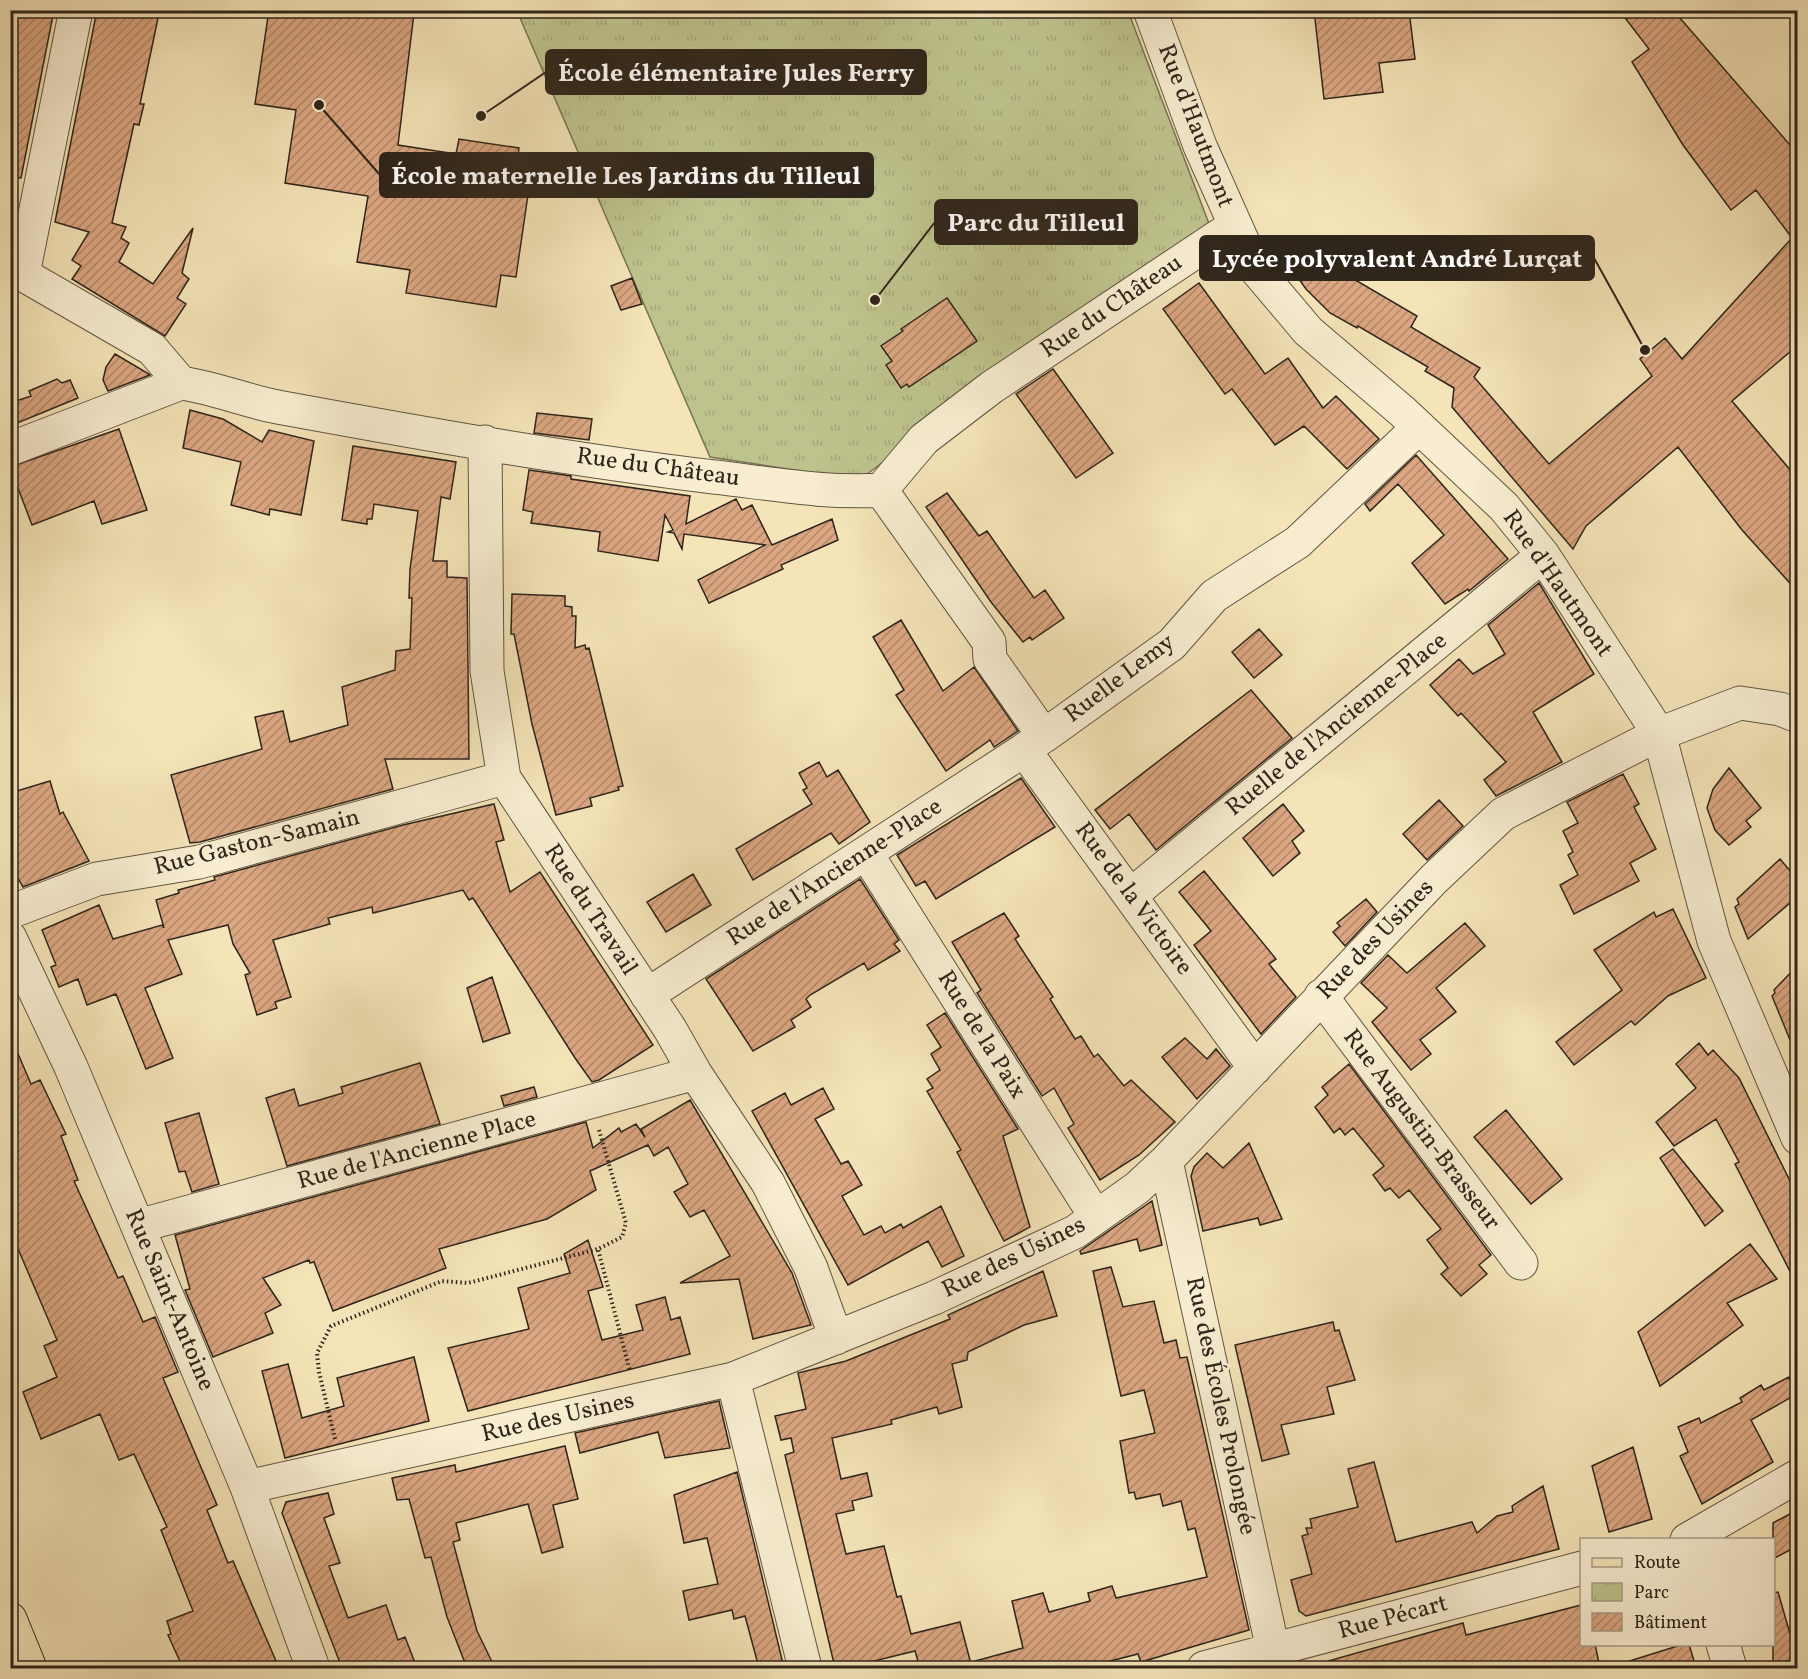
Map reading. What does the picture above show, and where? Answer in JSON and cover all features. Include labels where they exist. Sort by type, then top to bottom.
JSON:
[{"type":"main road","points":[[10,1619],[30,1668]]},
{"type":"street","points":[[10,450],[181,383],[152,349],[17,270],[76,10]]},
{"type":"street","name":"Rue d'Hautmont","points":[[1150,10],[1200,146],[1254,267],[1308,331],[1419,427],[1504,507],[1543,555],[1659,734],[1714,941],[1797,1138]]},
{"type":"street","name":"Rue du Château","points":[[181,383],[205,387],[268,405],[665,471],[847,492],[881,490],[924,439],[992,387],[1234,226]]},
{"type":"street","name":"Ruelle Lemy","points":[[881,490],[989,642],[990,659],[1034,743],[1172,644],[1214,596],[1298,542],[1419,427]]},
{"type":"street","name":"Rue du Travail","points":[[485,442],[487,671],[504,778],[768,1183],[811,1268],[836,1338]]},
{"type":"street","name":"Ruelle de l'Ancienne-Place","points":[[1131,895],[1543,555]]},
{"type":"street","name":"Rue des Usines","points":[[248,1487],[733,1379],[934,1298],[1075,1232],[1137,1188],[1166,1161],[1434,879],[1503,814],[1659,734],[1740,704],[1780,709],[1797,716]]},
{"type":"street","name":"Rue de l'Ancienne-Place","points":[[647,995],[1034,743]]},
{"type":"street","name":"Rue de la Victoire","points":[[1034,743],[1131,895],[1255,1068]]},
{"type":"street","name":"Rue Gaston-Samain","points":[[10,912],[97,879],[199,862],[504,778]]},
{"type":"street","name":"Rue de la Paix","points":[[866,853],[1096,1217]]},
{"type":"street","name":"Rue Saint-Antoine","points":[[10,938],[71,1067],[248,1487],[313,1668]]},
{"type":"street","name":"Rue Augustin-Brasseur","points":[[1321,996],[1521,1263]]},
{"type":"street","name":"Rue de l'Ancienne Place","points":[[138,1226],[695,1074]]},
{"type":"street","name":"Rue des Écoles Prolongée","points":[[1166,1161],[1275,1659]]},
{"type":"street","points":[[733,1379],[805,1668]]},
{"type":"street","points":[[1691,1538],[1797,1476]]},
{"type":"street","name":"Rue Pécart","points":[[1204,1668],[1275,1659],[1580,1568]]},
{"type":"street","points":[[1724,1646],[1730,1668]]},
{"type":"path","points":[[342,1466],[319,1372],[317,1353],[331,1326],[442,1281],[468,1283],[598,1249],[622,1237],[626,1223],[591,1103]]},
{"type":"path","points":[[598,1249],[638,1400]]},
{"type":"green space","points":[[517,11],[1128,11],[1211,229],[1006,371],[859,480],[710,457]]},
{"type":"building","points":[[10,10],[54,10],[21,178],[10,177]]},
{"type":"building","points":[[97,10],[146,10],[145,15],[158,18],[140,104],[144,104],[139,125],[134,124],[112,223],[126,227],[121,238],[129,243],[119,262],[153,284],[193,228],[182,273],[189,279],[177,298],[186,304],[165,336],[72,279],[81,266],[72,260],[89,232],[55,222]]},
{"type":"building","points":[[269,10],[396,10],[414,13],[398,145],[456,154],[459,139],[519,148],[515,178],[530,181],[516,277],[501,275],[496,307],[406,293],[410,270],[357,262],[368,196],[285,183],[296,110],[255,104]]},
{"type":"building","points":[[1314,10],[1409,10],[1415,59],[1379,63],[1383,92],[1324,99]]},
{"type":"building","points":[[1619,10],[1673,10],[1797,153],[1797,346],[1732,401],[1797,478],[1797,591],[1742,530],[1678,447],[1586,526],[1573,549],[1452,407],[1454,388],[1425,371],[1428,367],[1358,326],[1357,328],[1330,313],[1306,289],[1294,272],[1311,254],[1417,316],[1411,327],[1480,368],[1474,377],[1549,464],[1652,376],[1640,359],[1665,338],[1682,359],[1792,238],[1756,190],[1731,210],[1683,145],[1632,62],[1649,49]]},
{"type":"building","points":[[632,278],[642,304],[621,310],[611,286]]},
{"type":"building","points":[[1199,283],[1265,374],[1288,358],[1323,408],[1336,396],[1379,439],[1347,469],[1304,426],[1275,445],[1232,389],[1225,394],[1163,309]]},
{"type":"building","points":[[947,298],[977,341],[909,387],[907,384],[901,388],[886,365],[892,361],[881,346],[903,331],[901,329]]},
{"type":"building","points":[[115,354],[150,375],[108,391],[103,380],[106,367]]},
{"type":"building","points":[[1053,369],[1113,453],[1076,478],[1016,394]]},
{"type":"building","points":[[57,379],[62,383],[70,380],[78,398],[10,426],[10,403],[31,396],[29,391]]},
{"type":"building","points":[[190,410],[223,419],[262,442],[269,430],[314,441],[301,515],[270,509],[269,515],[231,505],[241,462],[183,448]]},
{"type":"building","points":[[537,413],[592,419],[589,440],[534,433]]},
{"type":"building","points":[[119,429],[147,510],[102,524],[94,501],[32,525],[10,467]]},
{"type":"building","points":[[353,446],[456,462],[450,499],[441,497],[433,561],[447,561],[447,577],[467,578],[469,759],[385,759],[393,789],[190,843],[171,775],[262,749],[255,717],[283,711],[290,742],[348,725],[342,687],[395,670],[396,651],[410,649],[412,598],[409,598],[410,569],[418,511],[374,504],[372,519],[367,519],[367,524],[342,520]]},
{"type":"building","points":[[1416,455],[1508,559],[1469,591],[1468,589],[1445,604],[1412,563],[1444,535],[1398,484],[1370,511],[1365,504]]},
{"type":"building","points":[[529,470],[571,476],[571,479],[690,496],[686,524],[736,499],[742,510],[752,505],[772,545],[832,519],[838,540],[781,565],[783,569],[709,603],[698,580],[765,545],[684,534],[682,549],[674,533],[668,532],[673,530],[665,515],[658,561],[598,551],[600,532],[531,523],[533,512],[523,510]]},
{"type":"building","points":[[947,493],[979,536],[987,531],[1034,598],[1045,590],[1064,618],[1032,640],[1030,637],[1023,642],[991,602],[926,507]]},
{"type":"building","points":[[1539,583],[1594,674],[1533,712],[1562,762],[1496,796],[1484,780],[1506,762],[1461,713],[1458,716],[1430,685],[1459,659],[1473,674],[1505,654],[1488,625]]},
{"type":"building","points":[[512,594],[565,596],[565,606],[572,607],[572,616],[576,616],[575,648],[585,645],[586,649],[589,648],[623,786],[618,787],[619,790],[590,798],[592,806],[556,815],[532,724],[514,634],[511,634]]},
{"type":"building","points":[[901,620],[943,691],[974,667],[1018,731],[994,747],[990,740],[946,771],[896,695],[904,690],[873,637]]},
{"type":"building","points":[[1259,629],[1282,655],[1254,678],[1232,652]]},
{"type":"building","points":[[1251,690],[1292,738],[1156,850],[1129,814],[1110,829],[1095,810]]},
{"type":"building","points":[[819,762],[827,777],[838,770],[870,822],[839,844],[831,833],[753,880],[736,849],[812,804],[803,790],[807,788],[799,773]]},
{"type":"building","points":[[1729,768],[1761,808],[1746,821],[1751,827],[1729,845],[1715,830],[1707,808],[1713,789]]},
{"type":"building","points":[[1623,774],[1639,804],[1634,807],[1656,849],[1630,863],[1639,881],[1574,914],[1560,885],[1578,875],[1568,855],[1573,852],[1563,831],[1578,823],[1567,802]]},
{"type":"building","points":[[1021,778],[1055,827],[936,899],[925,881],[916,886],[897,855]]},
{"type":"building","points":[[50,781],[60,814],[63,812],[89,861],[23,887],[10,864],[10,793]]},
{"type":"building","points":[[1439,800],[1463,826],[1427,860],[1403,834]]},
{"type":"building","points":[[494,804],[504,840],[496,842],[510,892],[540,872],[653,1045],[599,1080],[592,1082],[473,898],[469,900],[463,890],[373,913],[372,907],[328,918],[330,924],[273,940],[291,997],[275,1002],[277,1008],[257,1015],[245,975],[250,973],[233,944],[228,925],[168,940],[182,974],[145,988],[173,1058],[146,1069],[116,994],[87,1005],[78,979],[59,987],[51,967],[56,965],[42,930],[99,905],[113,939],[162,925],[164,928],[156,900],[179,893],[178,890],[215,880],[214,877],[403,825]]},
{"type":"building","points":[[1283,804],[1304,831],[1292,841],[1300,853],[1273,876],[1243,838]]},
{"type":"building","points":[[1780,859],[1797,879],[1797,897],[1748,939],[1735,907],[1739,904],[1737,899]]},
{"type":"building","points":[[1204,871],[1276,959],[1269,964],[1296,997],[1261,1034],[1194,945],[1211,931],[1179,892]]},
{"type":"building","points":[[693,874],[711,905],[666,932],[647,902]]},
{"type":"building","points":[[860,879],[899,940],[894,944],[900,951],[868,970],[864,963],[810,995],[806,999],[811,1007],[791,1020],[795,1027],[753,1051],[706,979]]},
{"type":"building","points":[[1366,899],[1377,912],[1345,946],[1333,932],[1340,926],[1337,923]]},
{"type":"building","points":[[1673,909],[1706,978],[1668,996],[1635,1025],[1631,1021],[1574,1065],[1556,1042],[1622,990],[1594,950],[1654,912],[1656,917]]},
{"type":"building","points":[[1004,913],[1019,936],[1015,939],[1053,997],[1050,999],[1075,1039],[1081,1036],[1094,1057],[1098,1054],[1124,1086],[1131,1080],[1175,1122],[1139,1155],[1100,1180],[1068,1128],[1074,1124],[1054,1088],[1042,1096],[977,993],[981,990],[952,942]]},
{"type":"building","points":[[1465,923],[1485,946],[1436,988],[1456,1012],[1420,1040],[1431,1054],[1411,1070],[1372,1022],[1387,1008],[1361,983],[1388,955],[1407,973]]},
{"type":"building","points":[[1797,966],[1797,1057],[1772,996],[1775,993],[1774,990]]},
{"type":"building","points":[[492,977],[510,1033],[483,1042],[467,988]]},
{"type":"building","points":[[945,1013],[1018,1129],[1003,1136],[1030,1227],[1004,1241],[957,1152],[961,1150],[927,1091],[933,1088],[927,1079],[940,1070],[931,1054],[941,1047],[927,1025]]},
{"type":"building","points":[[10,1035],[31,1084],[40,1080],[66,1134],[61,1136],[78,1180],[74,1181],[118,1278],[123,1276],[143,1322],[155,1317],[178,1372],[163,1378],[217,1505],[207,1510],[228,1563],[233,1561],[279,1668],[183,1668],[168,1635],[171,1634],[167,1621],[193,1611],[161,1530],[167,1527],[134,1454],[119,1460],[100,1414],[41,1439],[23,1392],[57,1377],[44,1346],[57,1340],[10,1230]]},
{"type":"building","points":[[1185,1038],[1207,1059],[1216,1049],[1230,1066],[1197,1099],[1162,1057]]},
{"type":"building","points":[[1699,1043],[1708,1055],[1713,1050],[1739,1078],[1797,1195],[1797,1285],[1735,1164],[1739,1162],[1716,1119],[1674,1146],[1656,1122],[1696,1088],[1676,1064]]},
{"type":"building","points":[[420,1063],[440,1124],[287,1166],[266,1098],[294,1089],[299,1106],[343,1093],[341,1087]]},
{"type":"building","points":[[1349,1064],[1491,1255],[1479,1265],[1487,1274],[1461,1296],[1441,1274],[1448,1268],[1427,1240],[1441,1229],[1409,1190],[1399,1198],[1390,1188],[1385,1191],[1373,1175],[1384,1166],[1353,1128],[1345,1135],[1340,1128],[1334,1133],[1315,1107],[1328,1095],[1322,1087]]},
{"type":"building","points":[[534,1087],[537,1097],[504,1106],[501,1096]]},
{"type":"building","points":[[823,1088],[834,1109],[815,1119],[841,1164],[848,1161],[862,1185],[842,1196],[864,1235],[881,1226],[885,1233],[901,1224],[903,1228],[941,1206],[964,1256],[942,1267],[928,1241],[848,1285],[752,1111],[785,1093],[791,1105]]},
{"type":"building","points":[[690,1100],[792,1273],[811,1325],[753,1339],[739,1279],[680,1283],[730,1256],[704,1210],[690,1217],[674,1192],[688,1184],[668,1147],[654,1156],[648,1145],[590,1171],[596,1190],[547,1219],[439,1249],[446,1268],[333,1311],[314,1262],[310,1263],[309,1260],[263,1278],[281,1305],[265,1313],[273,1333],[213,1357],[185,1290],[190,1289],[175,1235],[586,1122],[593,1148],[619,1128],[621,1132],[636,1124],[645,1137],[641,1129]]},
{"type":"building","points":[[1506,1110],[1562,1179],[1531,1204],[1474,1137]]},
{"type":"building","points":[[199,1113],[219,1184],[192,1192],[185,1171],[179,1172],[165,1123]]},
{"type":"building","points":[[1249,1143],[1282,1219],[1260,1225],[1258,1218],[1203,1231],[1191,1176],[1194,1167],[1207,1153],[1223,1168]]},
{"type":"building","points":[[1673,1149],[1723,1211],[1705,1226],[1660,1158]]},
{"type":"building","points":[[1152,1201],[1162,1245],[1140,1251],[1137,1239],[1081,1254],[1080,1251]]},
{"type":"building","points":[[588,1240],[603,1287],[588,1291],[602,1340],[643,1330],[636,1305],[665,1297],[671,1320],[680,1317],[690,1354],[468,1411],[448,1348],[529,1329],[518,1288],[570,1273],[564,1254]]},
{"type":"building","points":[[1750,1244],[1777,1279],[1727,1303],[1743,1325],[1660,1386],[1638,1332]]},
{"type":"building","points":[[1111,1267],[1123,1307],[1154,1301],[1164,1343],[1176,1340],[1180,1358],[1187,1357],[1249,1630],[1141,1662],[1138,1654],[1083,1668],[976,1668],[975,1661],[1023,1648],[1012,1601],[1043,1593],[1049,1612],[1090,1601],[1088,1593],[1112,1586],[1116,1598],[1207,1577],[1195,1528],[1188,1530],[1181,1501],[1163,1506],[1160,1494],[1136,1499],[1134,1492],[1129,1493],[1120,1441],[1155,1433],[1144,1390],[1121,1396],[1093,1271]]},
{"type":"building","points":[[1043,1271],[1057,1316],[1024,1325],[968,1352],[967,1360],[952,1364],[962,1407],[939,1414],[937,1407],[891,1420],[892,1424],[832,1438],[841,1479],[867,1473],[872,1496],[852,1501],[854,1510],[836,1514],[846,1554],[884,1546],[897,1597],[901,1596],[911,1634],[960,1622],[972,1668],[920,1668],[915,1651],[874,1661],[876,1668],[835,1668],[785,1455],[794,1452],[791,1438],[781,1440],[775,1416],[806,1409],[798,1373],[846,1361],[950,1319],[948,1315]]},
{"type":"building","points":[[1333,1322],[1335,1331],[1339,1330],[1355,1380],[1327,1387],[1334,1414],[1281,1425],[1289,1454],[1262,1461],[1235,1345]]},
{"type":"building","points":[[414,1357],[429,1421],[285,1458],[262,1371],[288,1364],[302,1418],[344,1406],[337,1378]]},
{"type":"building","points":[[1789,1377],[1797,1394],[1751,1420],[1773,1462],[1702,1504],[1680,1456],[1688,1452],[1678,1427],[1699,1418],[1701,1423],[1742,1402],[1740,1398],[1761,1385],[1764,1390]]},
{"type":"building","points":[[719,1401],[730,1448],[665,1458],[658,1432],[580,1453],[575,1433]]},
{"type":"building","points":[[565,1446],[578,1499],[553,1505],[563,1547],[542,1553],[528,1504],[456,1523],[460,1540],[453,1542],[477,1631],[495,1668],[467,1668],[447,1617],[431,1557],[425,1558],[409,1499],[397,1500],[392,1478],[455,1465],[456,1472]]},
{"type":"building","points":[[1633,1447],[1652,1519],[1609,1532],[1592,1466]]},
{"type":"building","points":[[1374,1462],[1396,1542],[1472,1522],[1477,1533],[1497,1516],[1513,1512],[1512,1506],[1543,1486],[1559,1549],[1306,1616],[1299,1611],[1291,1580],[1312,1574],[1302,1536],[1308,1534],[1306,1528],[1312,1528],[1310,1519],[1358,1507],[1348,1469]]},
{"type":"building","points":[[737,1472],[783,1664],[764,1668],[759,1668],[745,1616],[734,1619],[732,1610],[689,1620],[683,1591],[718,1584],[707,1538],[684,1543],[674,1495]]},
{"type":"building","points":[[328,1493],[334,1514],[324,1518],[340,1563],[329,1566],[348,1618],[386,1605],[398,1640],[405,1637],[417,1668],[342,1668],[282,1513],[286,1502]]},
{"type":"building","points":[[1797,1510],[1797,1546],[1775,1558],[1775,1538],[1773,1538],[1773,1523]]},
{"type":"building","points":[[1778,1592],[1797,1658],[1773,1666],[1773,1646],[1775,1646],[1775,1593]]},
{"type":"building","points":[[1580,1605],[1580,1646],[1595,1646],[1600,1668],[1328,1668],[1328,1661],[1463,1623],[1466,1635]]},
{"type":"building","points":[[1678,1646],[1690,1646],[1696,1668],[1624,1668],[1623,1663]]},
{"type":"place","name":"École maternelle Les Jardins du Tilleul","points":[[319,105]]},
{"type":"place","name":"École élémentaire Jules Ferry","points":[[481,116]]},
{"type":"place","name":"Parc du Tilleul","points":[[875,300]]},
{"type":"place","name":"Lycée polyvalent André Lurçat","points":[[1645,350]]}]
